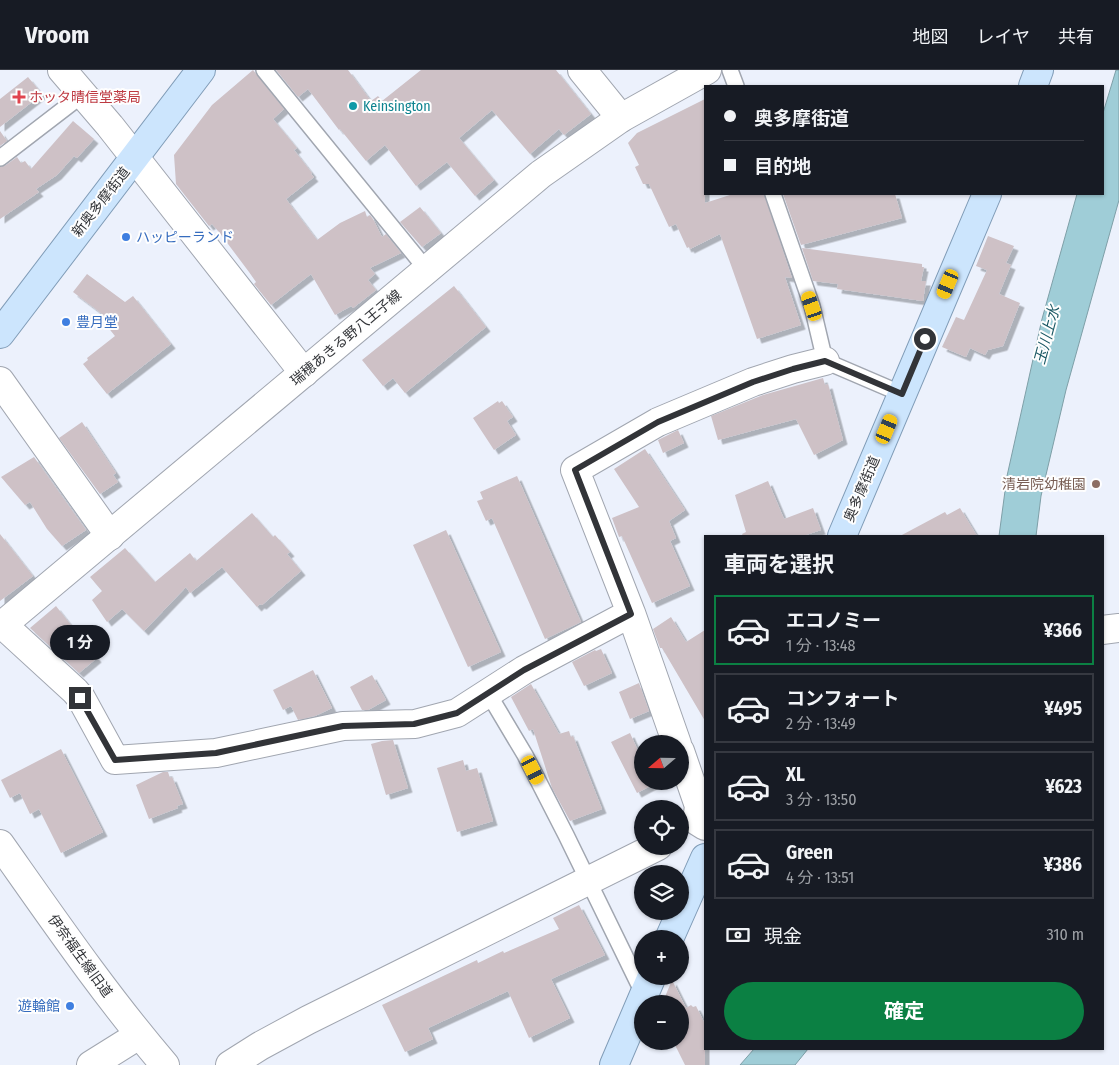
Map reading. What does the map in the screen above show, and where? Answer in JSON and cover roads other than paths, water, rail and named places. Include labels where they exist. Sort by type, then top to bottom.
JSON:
[{"type":"main road","name":"新奥多摩街道","points":[[0,334],[202,70]]},
{"type":"main road","points":[[1032,85],[1040,70]]},
{"type":"main road","name":"奥多摩街道","points":[[842,535],[987,195]]},
{"type":"main road","points":[[673,930],[704,860]]},
{"type":"main road","points":[[614,1065],[648,986]]},
{"type":"street","points":[[62,70],[110,126],[134,159],[304,373]]},
{"type":"street","points":[[582,70],[621,118]]},
{"type":"street","name":"瑞穂あきる野八王子線","points":[[2,626],[541,174],[621,118],[707,70]]},
{"type":"street","points":[[674,735],[631,614],[575,470],[658,422],[753,382],[825,361]]},
{"type":"street","points":[[0,381],[110,536]]},
{"type":"street","points":[[2,626],[75,691],[115,760],[216,753],[343,726],[414,724],[457,713],[524,670],[631,614]]},
{"type":"street","points":[[1104,630],[1119,628]]},
{"type":"street","points":[[689,777],[699,806],[694,827]]},
{"type":"street","name":"伊奈福生線旧道","points":[[0,844],[72,947],[139,1035],[165,1065]]},
{"type":"street","points":[[230,1065],[308,1020],[640,855]]},
{"type":"street","points":[[91,1065],[139,1035]]},
{"type":"lane","points":[[264,70],[427,270]]},
{"type":"lane","points":[[730,70],[736,85]]},
{"type":"lane","points":[[0,158],[82,95]]},
{"type":"lane","points":[[773,195],[812,306],[825,361],[902,394]]},
{"type":"lane","points":[[488,693],[525,755],[566,834],[588,882],[648,986]]},
{"type":"water","name":"玉川上水","points":[[1116,70],[1119,70],[1119,200],[1066,390],[1041,496],[1036,535],[999,535],[1007,476],[1042,319],[1077,195],[1104,195],[1104,110]]},
{"type":"water","points":[[753,1050],[807,1050],[795,1065],[740,1065]]},
{"type":"place","name":"ホッタ晴信堂薬局","points":[[19,97]]},
{"type":"place","name":"Keinsington","points":[[353,106]]},
{"type":"place","name":"ハッピーランド","points":[[126,237]]},
{"type":"place","name":"豊月堂","points":[[66,322]]},
{"type":"place","name":"清岩院幼稚園","points":[[1096,484]]},
{"type":"place","name":"遊輪館","points":[[70,1006]]}]
